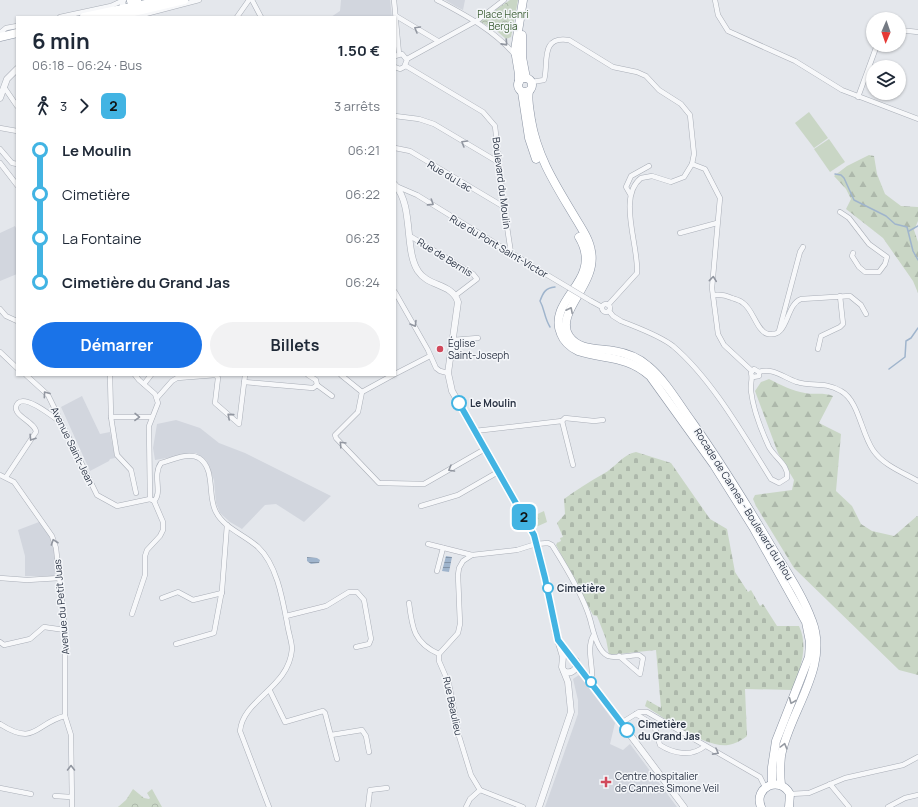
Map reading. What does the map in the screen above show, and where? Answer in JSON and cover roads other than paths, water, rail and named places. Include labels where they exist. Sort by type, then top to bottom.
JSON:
[{"type":"highway","points":[[88,16],[126,5],[164,0]]},
{"type":"highway","points":[[113,16],[126,5],[184,0]]},
{"type":"highway","points":[[523,0],[517,32],[516,57],[519,73],[525,81],[532,87],[525,92],[518,89],[525,81],[521,42],[529,0]]},
{"type":"highway","points":[[1,34],[16,32]]},
{"type":"highway","points":[[0,41],[16,38]]},
{"type":"highway","name":"Rocade de Cannes - Boulevard du Riou","points":[[525,92],[523,102],[533,154],[578,233],[586,254],[584,270],[559,315],[559,330],[564,339],[572,348],[578,351],[624,360],[638,367],[650,376],[714,465],[756,533],[806,622],[810,642],[809,657],[776,742],[769,785],[760,796],[761,807]]},
{"type":"highway","name":"Rocade de Cannes - Boulevard du Riou","points":[[525,92],[533,133],[541,158],[582,231],[591,251],[592,264],[589,276],[567,314],[565,323],[567,333],[574,341],[582,346],[612,350],[636,358],[648,366],[662,380],[707,444],[758,524],[795,587],[812,620],[816,643],[815,662],[784,744],[780,770],[781,785]]},
{"type":"highway","points":[[769,785],[781,785],[790,794],[791,806]]},
{"type":"street","points":[[138,16],[199,0]]},
{"type":"street","points":[[238,16],[249,0]]},
{"type":"street","points":[[252,0],[260,16]]},
{"type":"street","points":[[394,0],[397,55],[404,55],[407,58]]},
{"type":"street","points":[[437,0],[500,38],[516,57]]},
{"type":"street","points":[[407,58],[474,22],[504,0]]},
{"type":"street","points":[[715,0],[718,15],[728,31],[795,61],[842,90],[918,119]]},
{"type":"street","points":[[65,16],[111,6],[126,5]]},
{"type":"street","points":[[396,16],[438,41]]},
{"type":"street","points":[[1,34],[6,28],[16,26]]},
{"type":"street","points":[[906,31],[918,32]]},
{"type":"street","points":[[525,81],[544,80],[546,72],[545,56],[552,44],[561,39],[576,43],[612,67],[643,74],[665,95],[680,104],[690,115],[694,154],[692,164],[684,177],[677,181],[666,182],[652,176],[641,178],[636,182],[630,194]]},
{"type":"street","points":[[858,97],[874,52]]},
{"type":"street","points":[[396,67],[400,69],[406,66],[407,58]]},
{"type":"street","name":"Boulevard du Moulin","points":[[406,66],[490,118],[495,126],[498,162],[511,253]]},
{"type":"street","points":[[0,98],[11,73],[16,70]]},
{"type":"street","points":[[4,87],[16,105]]},
{"type":"street","points":[[396,116],[419,119],[434,124],[498,162]]},
{"type":"street","points":[[0,128],[16,131]]},
{"type":"street","name":"Rue du Lac","points":[[396,148],[410,151],[504,207]]},
{"type":"street","points":[[0,149],[12,163],[16,164]]},
{"type":"street","points":[[0,163],[16,184]]},
{"type":"street","points":[[608,305],[609,311],[621,321],[672,346],[702,378],[733,420],[771,479],[779,483],[787,478],[788,474],[770,450],[764,435],[751,392],[750,384],[753,377],[752,371],[720,341],[712,288],[720,198],[705,169],[692,164]]},
{"type":"street","points":[[602,307],[604,305],[608,305],[637,273],[630,194],[626,188],[629,174],[650,166]]},
{"type":"street","points":[[396,186],[403,198],[414,261],[419,274],[423,278],[451,291],[456,295],[458,302],[448,373],[452,391],[534,535],[548,588],[563,661],[562,665],[570,671],[587,677],[592,675],[590,641],[593,636]]},
{"type":"street","name":"Rue du Pont Saint-Victor","points":[[396,186],[417,195],[602,307],[604,312],[609,311]]},
{"type":"street","points":[[840,212],[849,218],[869,244],[887,257],[879,272],[865,272],[855,261],[852,256],[853,253]]},
{"type":"street","points":[[680,233],[717,223]]},
{"type":"street","name":"Rue de Bernis","points":[[410,236],[473,274],[477,279],[456,295]]},
{"type":"street","points":[[779,331],[800,252],[803,247]]},
{"type":"street","points":[[396,294],[437,370],[448,373]]},
{"type":"street","points":[[714,295],[724,295],[743,302],[753,315],[762,331],[767,334],[774,334],[784,328],[787,316],[796,301],[846,295],[854,298],[866,314]]},
{"type":"street","points":[[818,349],[821,336],[843,324],[840,296]]},
{"type":"street","points":[[396,303],[400,301]]},
{"type":"street","points":[[0,309],[6,316],[16,321]]},
{"type":"street","points":[[453,340],[478,338]]},
{"type":"street","points":[[0,352],[16,367]]},
{"type":"street","points":[[396,373],[430,356]]},
{"type":"street","points":[[0,357],[7,358]]},
{"type":"street","points":[[752,371],[757,370],[759,372],[772,370],[798,383],[823,384],[842,391],[851,400],[856,408],[862,428],[873,450],[891,466],[918,481]]},
{"type":"street","points":[[753,377],[757,378],[759,372]]},
{"type":"street","name":"Avenue Saint-Jean","points":[[27,376],[48,396],[94,492],[97,495],[118,506],[141,500],[152,500]]},
{"type":"street","points":[[110,376],[111,417],[117,455],[131,470],[136,493]]},
{"type":"street","points":[[136,376],[157,398]]},
{"type":"street","points":[[144,384],[150,376]]},
{"type":"street","points":[[132,614],[134,604],[144,579],[147,550],[160,536],[163,530],[164,522],[152,500],[148,452],[149,426],[156,411],[157,398],[172,381],[177,378],[203,376]]},
{"type":"street","points":[[217,376],[218,378],[215,403],[239,424],[245,376]]},
{"type":"street","points":[[310,376],[316,380],[317,385],[332,396]]},
{"type":"street","points":[[342,376],[362,392]]},
{"type":"street","points":[[390,376],[362,392],[358,412],[335,435],[336,438],[379,483],[424,484],[485,449]]},
{"type":"street","points":[[244,382],[313,388],[317,385]]},
{"type":"street","points":[[0,476],[6,477],[36,432],[34,426],[17,413],[16,408],[18,403],[23,401],[30,402],[61,422]]},
{"type":"street","points":[[111,417],[152,417]]},
{"type":"street","points":[[475,431],[562,421],[565,418],[594,421],[603,420]]},
{"type":"street","points":[[562,421],[573,465]]},
{"type":"street","points":[[152,500],[157,495],[156,473],[161,463],[192,456],[200,459],[206,467],[210,478],[216,514],[227,525],[259,548],[272,567],[286,616],[292,648],[285,672],[270,691],[246,713],[241,720],[240,731],[270,807]]},
{"type":"street","points":[[421,506],[458,495],[498,472]]},
{"type":"street","name":"Avenue du Petit Juas","points":[[6,477],[14,482],[52,536],[56,548],[65,630],[65,716],[70,735],[72,807]]},
{"type":"street","points":[[176,644],[214,633],[222,593],[227,525]]},
{"type":"street","points":[[428,544],[472,555],[517,550],[536,544],[548,543],[554,549],[588,613],[593,636],[607,656],[639,655],[643,658],[640,674],[619,656]]},
{"type":"street","points":[[437,571],[443,548]]},
{"type":"street","points":[[409,603],[414,630],[419,641],[439,654],[458,633],[460,624],[459,568],[463,561],[472,555]]},
{"type":"street","points":[[0,578],[27,580],[60,578]]},
{"type":"street","points":[[162,598],[178,592],[193,600],[222,593]]},
{"type":"street","points":[[286,616],[326,606],[348,592],[357,592],[364,600],[371,640],[369,644],[356,647]]},
{"type":"street","points":[[0,642],[4,644],[30,638],[44,627],[65,630]]},
{"type":"street","points":[[558,640],[684,807]]},
{"type":"street","name":"Rue Beaulieu","points":[[439,654],[439,661],[449,684],[459,736],[472,775],[480,790]]},
{"type":"street","points":[[563,661],[567,658],[574,660]]},
{"type":"street","points":[[539,807],[571,715],[571,699],[568,682],[574,660]]},
{"type":"street","points":[[270,691],[285,722],[323,711],[325,713],[337,759]]},
{"type":"street","points":[[621,723],[636,714],[647,712],[760,777],[769,785]]},
{"type":"street","points":[[636,714],[654,725],[660,745],[663,747],[683,754],[695,752],[705,746]]},
{"type":"street","points":[[0,724],[21,734],[36,733],[58,718],[65,716]]},
{"type":"street","points":[[331,735],[362,730],[366,736],[369,752]]},
{"type":"street","points":[[790,794],[809,793],[830,784],[864,773],[903,765],[918,757]]},
{"type":"street","points":[[830,784],[849,807]]},
{"type":"street","points":[[0,788],[16,793],[31,794]]},
{"type":"street","points":[[368,807],[370,790],[387,788]]},
{"type":"street","points":[[466,807],[470,799],[480,790],[523,807]]},
{"type":"street","points":[[888,807],[905,798],[918,795]]},
{"type":"street","points":[[55,796],[71,797]]},
{"type":"water","points":[[446,556],[452,557],[449,572],[442,571]]},
{"type":"water","points":[[307,557],[317,558],[320,560],[319,563],[311,564],[307,561]]},
{"type":"waterway","points":[[835,174],[841,175],[844,178],[854,200],[886,216],[895,224],[907,227],[913,251],[918,260]]},
{"type":"waterway","points":[[909,231],[918,226]]},
{"type":"waterway","points":[[550,327],[540,301],[545,291],[549,288],[555,287]]},
{"type":"waterway","points":[[889,369],[905,357],[906,341],[911,338],[918,328]]},
{"type":"place","name":"Église Saint-Joseph","points":[[440,349]]},
{"type":"place","name":"Le Moulin","points":[[459,403]]},
{"type":"place","name":"Cimetière","points":[[548,588]]},
{"type":"place","name":"Cimetière du Grand Jas","points":[[627,730]]},
{"type":"place","name":"Centre hospitalier de Cannes Simone Veil","points":[[606,782]]},
{"type":"park label","name":"Place Henri Bergia","points":[[503,20]]}]
